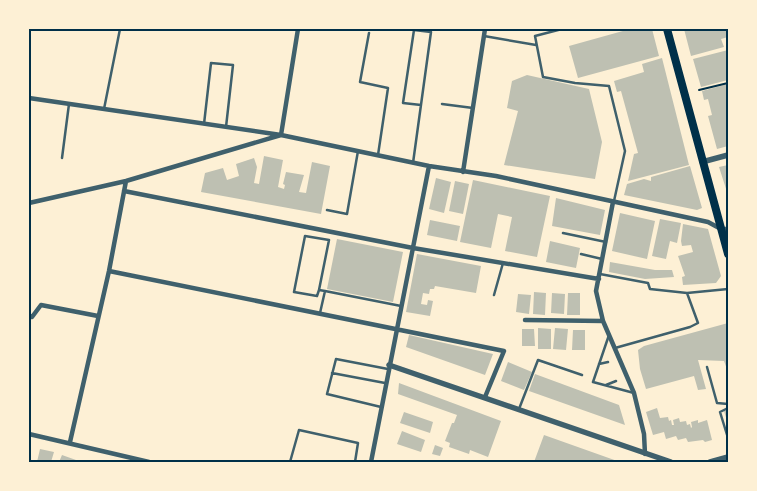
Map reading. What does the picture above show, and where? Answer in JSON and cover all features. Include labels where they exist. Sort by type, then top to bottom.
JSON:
[{"type":"highway","points":[[667,29],[702,162],[725,229],[728,254]]},
{"type":"street","points":[[281,135],[298,29]]},
{"type":"street","points":[[463,172],[485,29]]},
{"type":"street","points":[[29,98],[281,135],[429,166],[496,176],[708,222],[725,229]]},
{"type":"street","points":[[29,203],[126,181],[281,135]]},
{"type":"street","points":[[702,162],[728,155]]},
{"type":"street","points":[[370,462],[429,166]]},
{"type":"street","points":[[70,442],[109,271],[126,181]]},
{"type":"street","points":[[124,191],[413,248],[599,276]]},
{"type":"street","points":[[613,202],[596,291],[603,321],[634,393],[644,434],[645,454]]},
{"type":"street","points":[[109,271],[504,351],[485,397]]},
{"type":"street","points":[[29,316],[32,317],[40,305],[98,316]]},
{"type":"street","points":[[525,320],[603,321]]},
{"type":"street","points":[[388,367],[485,397],[671,462]]},
{"type":"street","points":[[29,436],[70,442],[137,461],[149,462]]},
{"type":"street","points":[[710,462],[728,458]]},
{"type":"lane","points":[[104,109],[120,29]]},
{"type":"lane","points":[[562,29],[535,36],[543,77],[575,83],[609,86],[625,151],[613,202]]},
{"type":"lane","points":[[413,162],[421,105],[431,32],[414,30],[403,103],[421,105]]},
{"type":"lane","points":[[369,33],[360,82],[388,88],[378,155]]},
{"type":"lane","points":[[484,36],[536,45]]},
{"type":"lane","points":[[204,124],[211,63],[233,65],[226,127]]},
{"type":"lane","points":[[62,158],[69,104]]},
{"type":"lane","points":[[442,104],[473,108]]},
{"type":"lane","points":[[327,210],[347,214],[358,151]]},
{"type":"lane","points":[[563,233],[606,242]]},
{"type":"lane","points":[[305,236],[329,240],[319,290],[317,296],[294,292],[305,236]]},
{"type":"lane","points":[[581,254],[602,258]]},
{"type":"lane","points":[[494,295],[503,263]]},
{"type":"lane","points":[[599,276],[648,283],[650,289],[687,293],[728,289]]},
{"type":"lane","points":[[319,290],[402,306]]},
{"type":"lane","points":[[320,313],[325,291]]},
{"type":"lane","points":[[615,348],[668,334],[690,327],[698,322],[687,293]]},
{"type":"lane","points":[[609,334],[593,382],[634,393]]},
{"type":"lane","points":[[381,407],[327,394],[336,359],[388,367]]},
{"type":"lane","points":[[519,409],[538,360],[582,375]]},
{"type":"lane","points":[[599,365],[608,362]]},
{"type":"lane","points":[[707,367],[717,403],[728,404]]},
{"type":"lane","points":[[332,373],[385,383]]},
{"type":"lane","points":[[604,385],[616,381]]},
{"type":"lane","points":[[728,408],[720,412],[728,438]]},
{"type":"lane","points":[[290,462],[299,430],[358,443],[355,462]]},
{"type":"path","points":[[699,90],[728,82]]},
{"type":"building","points":[[630,29],[652,29],[659,56],[578,78],[569,46]]},
{"type":"building","points":[[684,29],[728,29],[728,37],[721,39],[724,47],[691,56]]},
{"type":"building","points":[[728,50],[728,80],[701,87],[693,59]]},
{"type":"building","points":[[662,58],[689,165],[628,181],[634,154],[638,153],[621,91],[617,92],[614,81],[644,72],[642,64]]},
{"type":"building","points":[[527,75],[589,89],[602,142],[595,179],[504,165],[518,111],[507,108],[512,81]]},
{"type":"building","points":[[728,84],[728,146],[717,149],[708,116],[712,115],[708,99],[704,100],[702,91]]},
{"type":"building","points":[[264,156],[283,160],[278,187],[284,189],[285,185],[283,184],[286,172],[304,175],[299,192],[306,193],[312,162],[330,166],[321,214],[201,192],[205,173],[223,168],[227,180],[239,176],[236,164],[254,158],[257,167],[254,183],[259,184]]},
{"type":"building","points":[[728,165],[728,195],[719,167]]},
{"type":"building","points":[[690,166],[702,208],[697,210],[624,195],[627,184],[644,179],[651,181],[651,177]]},
{"type":"building","points":[[436,178],[451,182],[444,213],[429,209]]},
{"type":"building","points":[[473,180],[550,196],[537,257],[505,251],[512,217],[498,214],[491,248],[460,242]]},
{"type":"building","points":[[455,181],[469,184],[463,214],[449,211]]},
{"type":"building","points":[[556,198],[605,210],[600,235],[552,226]]},
{"type":"building","points":[[620,213],[655,221],[647,259],[612,251]]},
{"type":"building","points":[[660,219],[681,223],[677,243],[670,241],[666,259],[652,256]]},
{"type":"building","points":[[430,220],[460,226],[457,241],[427,235]]},
{"type":"building","points":[[683,224],[708,229],[721,276],[716,283],[683,285],[682,277],[685,276],[678,256],[693,252],[691,245],[682,246]]},
{"type":"building","points":[[337,239],[403,252],[393,302],[327,289]]},
{"type":"building","points":[[550,241],[580,248],[576,268],[546,262]]},
{"type":"building","points":[[417,254],[481,266],[476,293],[435,286],[434,289],[430,289],[429,294],[423,293],[421,304],[427,305],[428,300],[433,301],[430,316],[406,312]]},
{"type":"building","points":[[610,262],[655,270],[672,270],[674,277],[645,279],[609,272]]},
{"type":"building","points":[[534,292],[546,293],[545,315],[533,314]]},
{"type":"building","points":[[552,293],[565,294],[564,314],[551,313]]},
{"type":"building","points":[[568,293],[580,293],[580,315],[567,315]]},
{"type":"building","points":[[518,294],[531,295],[529,314],[516,312]]},
{"type":"building","points":[[728,323],[728,372],[724,361],[698,360],[706,389],[698,390],[694,376],[646,389],[640,369],[638,350],[644,346]]},
{"type":"building","points":[[538,328],[551,329],[551,349],[538,349]]},
{"type":"building","points":[[555,328],[568,329],[566,350],[553,349]]},
{"type":"building","points":[[522,329],[534,329],[535,346],[522,346]]},
{"type":"building","points":[[573,330],[585,330],[585,350],[572,350]]},
{"type":"building","points":[[409,335],[493,354],[485,375],[406,347]]},
{"type":"building","points":[[508,362],[532,372],[524,390],[501,381]]},
{"type":"building","points":[[535,374],[619,405],[625,425],[529,391]]},
{"type":"building","points":[[399,383],[501,421],[488,457],[470,450],[469,454],[449,447],[450,443],[445,441],[457,415],[398,394]]},
{"type":"building","points":[[657,408],[660,418],[668,417],[672,425],[674,425],[673,420],[679,418],[680,422],[686,421],[687,425],[690,424],[691,428],[691,422],[698,420],[698,423],[707,420],[712,440],[688,442],[686,438],[678,440],[676,436],[666,439],[664,432],[653,435],[646,412]]},
{"type":"building","points":[[728,410],[728,424],[724,411]]},
{"type":"building","points":[[404,412],[433,422],[430,433],[400,423]]},
{"type":"building","points":[[402,431],[425,440],[421,452],[397,444]]},
{"type":"building","points":[[544,435],[620,462],[534,462]]},
{"type":"building","points":[[435,445],[443,448],[440,456],[432,454]]},
{"type":"building","points":[[40,449],[54,452],[51,462],[37,462]]},
{"type":"building","points":[[62,455],[76,460],[75,462],[59,462]]}]
